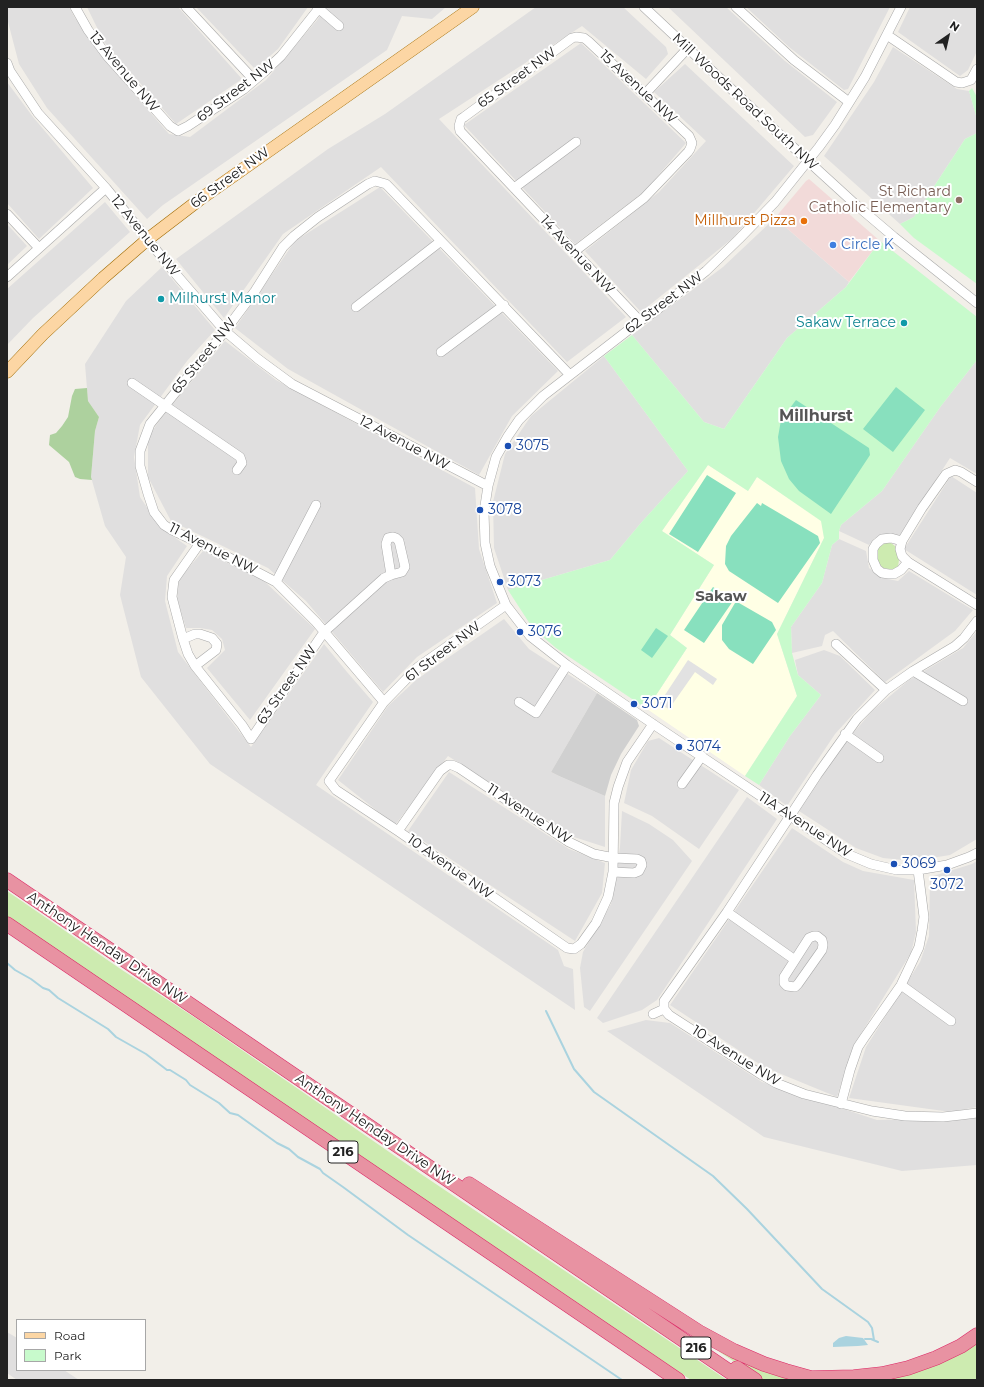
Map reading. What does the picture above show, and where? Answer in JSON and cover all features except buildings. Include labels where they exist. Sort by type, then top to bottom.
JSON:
[{"type":"highway","name":"Anthony Henday Drive NW","points":[[7,880],[742,1380]]},
{"type":"highway","name":"216","points":[[7,924],[678,1380]]},
{"type":"highway","points":[[406,1152],[472,1185],[700,1332],[740,1353],[779,1369],[811,1378],[854,1377],[882,1374],[908,1368],[936,1358],[961,1346],[977,1335]]},
{"type":"highway","points":[[649,1316],[676,1328],[755,1380]]},
{"type":"main road","name":"66 Street NW","points":[[7,372],[43,334],[103,278],[148,239],[199,200],[473,7]]},
{"type":"street","name":"13 Avenue NW","points":[[75,7],[88,30],[108,58],[170,126],[173,129],[178,130]]},
{"type":"street","points":[[186,7],[254,80]]},
{"type":"street","name":"Mill Woods Road South NW","points":[[644,7],[808,162],[894,237],[977,303]]},
{"type":"street","points":[[736,7],[794,60],[850,102]]},
{"type":"street","name":"62 Street NW","points":[[506,605],[495,580],[485,543],[484,512],[494,462],[508,436],[530,408],[543,396],[706,271],[775,202],[827,137],[850,102],[901,7]]},
{"type":"street","name":"69 Street NW","points":[[178,130],[188,126],[254,80],[281,56],[319,8],[339,26]]},
{"type":"street","points":[[887,35],[956,82],[962,83],[971,80],[977,69]]},
{"type":"street","name":"15 Avenue NW","points":[[575,251],[644,198],[688,152],[692,143],[689,136],[645,94],[588,41],[579,37]]},
{"type":"street","name":"65 Street NW","points":[[459,124],[461,119],[566,42],[572,38],[579,37]]},
{"type":"street","points":[[645,94],[688,48]]},
{"type":"street","name":"12 Avenue NW","points":[[8,69],[38,113],[106,188],[225,331],[264,364],[292,384],[488,486]]},
{"type":"street","name":"14 Avenue NW","points":[[459,124],[460,131],[640,321]]},
{"type":"street","points":[[514,188],[576,142]]},
{"type":"street","name":"65 Street NW","points":[[140,466],[140,451],[145,433],[150,424],[225,331],[255,290],[283,247],[318,217],[368,184],[375,181],[380,181],[386,184],[441,241]]},
{"type":"street","points":[[7,277],[106,188]]},
{"type":"street","points":[[7,214],[39,248]]},
{"type":"street","points":[[356,307],[441,241],[570,374]]},
{"type":"street","points":[[275,242],[283,247]]},
{"type":"street","points":[[441,352],[504,305]]},
{"type":"street","name":"65 Street NW","points":[[132,383],[240,457],[242,464],[237,470]]},
{"type":"street","name":"11 Avenue NW","points":[[140,466],[154,512],[160,520],[172,530],[276,582],[324,632],[384,702]]},
{"type":"street","points":[[977,482],[955,470],[946,474],[922,508],[902,541],[900,549],[906,560],[977,605]]},
{"type":"street","points":[[276,582],[316,505]]},
{"type":"street","points":[[902,541],[894,538],[887,538],[878,542],[872,552],[874,564],[882,572],[892,574],[901,570],[906,560]]},
{"type":"street","points":[[183,639],[195,634],[212,638],[217,644],[216,650],[195,666],[188,654],[183,639],[172,597],[174,580],[200,543]]},
{"type":"street","points":[[324,632],[384,578],[390,575]]},
{"type":"street","name":"11A Avenue NW","points":[[506,605],[530,636],[567,665],[847,854],[871,864],[897,870],[918,870],[947,865],[969,857],[977,852]]},
{"type":"street","name":"61 Street NW","points":[[329,781],[384,702],[418,667],[506,605]]},
{"type":"street","points":[[653,1014],[664,1009],[664,1001],[727,912],[845,734],[857,719],[886,690],[913,671],[955,646],[964,638],[977,621]]},
{"type":"street","name":"63 Street NW","points":[[195,666],[242,725],[251,739],[324,632]]},
{"type":"street","points":[[836,644],[886,690]]},
{"type":"street","points":[[519,702],[536,714],[567,665]]},
{"type":"street","points":[[913,671],[963,701]]},
{"type":"street","points":[[613,872],[614,803],[618,787],[627,762],[653,724]]},
{"type":"street","points":[[845,734],[879,758]]},
{"type":"street","points":[[682,784],[702,756]]},
{"type":"street","name":"11 Avenue NW","points":[[398,831],[440,770],[452,765],[459,768],[569,842],[594,854],[614,858],[637,859],[641,861],[642,865],[639,871],[634,873],[613,872]]},
{"type":"street","name":"10 Avenue NW","points":[[329,781],[336,790],[567,948],[574,949],[581,944],[596,923],[608,897],[613,872]]},
{"type":"street","points":[[841,1104],[858,1047],[901,985],[918,947],[924,917],[918,870]]},
{"type":"street","points":[[727,912],[794,960]]},
{"type":"street","points":[[817,936],[822,940],[822,950],[798,984],[795,987],[791,987],[784,983],[784,977],[794,960],[809,938],[817,936]]},
{"type":"street","points":[[901,985],[951,1021]]},
{"type":"street","name":"10 Avenue NW","points":[[664,1009],[669,1015],[771,1080],[804,1094],[872,1112],[905,1116],[949,1116],[977,1112]]},
{"type":"shaded area","points":[[7,7],[69,7],[75,18],[117,74],[169,134],[190,137],[266,80],[318,19],[324,7],[446,7],[432,19],[402,16],[387,50],[163,205],[147,219],[47,108],[19,64],[7,18]]},
{"type":"shaded area","points":[[87,7],[178,7],[242,79],[176,124],[104,42]]},
{"type":"shaded area","points":[[196,7],[308,7],[278,49],[255,69]]},
{"type":"shaded area","points":[[536,7],[623,7],[666,47],[668,54],[646,79],[582,26],[439,119],[626,317],[567,362],[381,167],[283,234],[224,318],[176,259],[328,149],[385,114]]},
{"type":"shaded area","points":[[668,7],[726,7],[785,61],[837,102],[813,135],[805,137]]},
{"type":"shaded area","points":[[746,7],[890,7],[848,89],[844,90],[789,47]]},
{"type":"shaded area","points":[[910,7],[977,7],[977,51],[968,70],[960,76],[898,32]]},
{"type":"shaded area","points":[[581,43],[686,143],[645,191],[575,244],[464,125]]},
{"type":"shaded area","points":[[893,47],[957,89],[969,91],[977,119],[977,133],[965,139],[914,217],[900,224],[824,156],[874,82]]},
{"type":"shaded area","points":[[685,64],[794,166],[733,238],[641,312],[585,251],[659,192],[706,141],[654,92]]},
{"type":"shaded area","points":[[7,82],[33,117],[93,188],[39,239],[7,203]]},
{"type":"shaded area","points":[[809,179],[880,241],[849,282],[775,218]]},
{"type":"shaded area","points":[[380,187],[558,371],[512,416],[479,475],[288,369],[235,328],[295,241]]},
{"type":"shaded area","points":[[105,202],[130,232],[33,318],[7,345],[7,289]]},
{"type":"shaded area","points":[[775,218],[849,282],[846,287],[787,338],[724,429],[704,422],[632,335],[723,267]]},
{"type":"shaded area","points":[[7,224],[27,246],[7,265]]},
{"type":"shaded area","points":[[162,267],[215,330],[187,361],[140,425],[134,457],[140,497],[161,528],[187,546],[167,576],[165,601],[178,652],[251,747],[324,644],[373,702],[316,785],[558,950],[564,966],[573,969],[575,1010],[210,764],[141,677],[120,595],[126,557],[105,526],[91,477],[95,431],[99,417],[88,401],[85,364],[126,301]]},
{"type":"shaded area","points":[[225,341],[276,380],[475,488],[479,549],[497,603],[417,657],[383,692],[306,601],[268,568],[171,521],[148,477],[148,437],[162,417]]},
{"type":"shaded area","points":[[604,356],[688,471],[610,560],[508,590],[494,548],[493,502],[505,454],[531,416]]},
{"type":"shaded area","points":[[977,360],[977,474],[950,458],[900,535],[875,538],[869,545],[839,531],[841,525],[882,491],[941,406]]},
{"type":"shaded area","points":[[708,465],[748,491],[757,477],[822,521],[824,538],[777,634],[797,696],[745,776],[647,709],[687,648],[670,635],[714,565],[662,531]]},
{"type":"shaded area","points":[[951,476],[977,493],[977,595],[904,549]]},
{"type":"shaded area","points":[[839,539],[866,551],[869,568],[883,578],[898,581],[909,571],[973,610],[955,631],[885,682],[833,631],[825,635],[822,646],[792,653],[791,627],[822,583],[832,545]]},
{"type":"shaded area","points":[[203,551],[263,580],[315,629],[250,720],[207,668],[225,650],[222,639],[212,630],[186,628],[177,599],[179,579]]},
{"type":"shaded area","points":[[504,619],[529,649],[597,693],[551,772],[605,796],[605,847],[574,837],[448,756],[395,825],[338,780],[388,706],[416,680]]},
{"type":"shaded area","points":[[977,631],[977,839],[950,855],[913,861],[883,858],[856,848],[799,811],[843,745],[872,711],[909,680],[963,648]]},
{"type":"shaded area","points":[[824,650],[840,656],[875,690],[835,734],[787,806],[759,785],[790,736],[821,695],[798,675],[795,660]]},
{"type":"shaded area","points":[[688,660],[717,679],[713,685],[695,672],[669,709],[659,704]]},
{"type":"shaded area","points":[[597,693],[637,720],[639,726],[621,754],[611,775],[605,796],[551,772]]},
{"type":"shaded area","points":[[659,738],[739,790],[699,849],[652,816],[624,803],[631,770],[648,741]]},
{"type":"shaded area","points":[[449,772],[569,849],[605,863],[602,893],[575,941],[408,831]]},
{"type":"shaded area","points":[[747,797],[777,819],[657,1000],[642,1010],[603,1023],[597,1018]]},
{"type":"shaded area","points":[[622,811],[649,824],[673,840],[692,861],[590,1011],[584,1007],[580,968],[583,952],[611,904],[620,847]]},
{"type":"shaded area","points":[[792,828],[843,862],[863,871],[914,880],[916,932],[911,953],[854,1045],[837,1097],[764,1067],[670,1005]]},
{"type":"shaded area","points":[[977,861],[977,1107],[951,1112],[849,1098],[866,1047],[920,962],[929,936],[930,877],[972,864]]},
{"type":"shaded area","points":[[646,1020],[670,1023],[762,1082],[877,1120],[977,1117],[977,1165],[902,1171],[764,1137],[607,1031]]},
{"type":"shaded area","points":[[7,1332],[16,1337],[16,1371],[66,1371],[79,1380],[17,1380],[7,1373]]},
{"type":"green space","points":[[972,88],[977,97],[977,119],[969,91]]},
{"type":"green space","name":"St Richard Catholic Elementary","points":[[977,133],[977,284],[914,238],[900,224],[914,217],[965,139]]},
{"type":"green space","points":[[880,241],[977,317],[977,360],[941,406],[882,491],[841,525],[839,539],[832,545],[822,583],[791,627],[792,653],[798,675],[821,695],[790,736],[759,785],[745,776],[797,696],[777,634],[824,538],[821,521],[757,477],[748,491],[708,465],[662,531],[714,565],[670,635],[687,648],[647,709],[556,648],[536,631],[508,590],[610,560],[688,471],[604,356],[632,335],[704,422],[724,429],[787,338],[846,287]]},
{"type":"green space","points":[[896,387],[925,410],[893,452],[863,429]]},
{"type":"green space","points":[[87,388],[88,401],[99,417],[95,431],[92,480],[75,477],[69,462],[49,445],[50,435],[56,433],[68,417],[72,396],[75,389]]},
{"type":"green space","points":[[796,400],[869,448],[870,455],[831,514],[799,491],[789,479],[781,461],[778,437],[781,420]]},
{"type":"green space","points":[[707,475],[736,493],[698,552],[669,534]]},
{"type":"green space","points":[[757,503],[761,506],[762,503],[818,536],[820,543],[778,603],[729,571],[725,564],[726,546],[731,536]]},
{"type":"green space","points":[[887,542],[895,546],[899,560],[898,567],[894,569],[883,568],[877,561],[877,551],[879,547]]},
{"type":"green space","points":[[713,587],[733,601],[704,643],[684,630]]},
{"type":"green space","points":[[735,603],[739,603],[772,622],[776,630],[753,664],[729,649],[722,640],[722,625]]},
{"type":"green space","points":[[656,628],[668,636],[652,658],[641,650]]},
{"type":"green space","points":[[7,891],[122,970],[197,1019],[421,1174],[727,1380],[691,1380],[7,916]]},
{"type":"green space","points":[[977,1340],[977,1380],[881,1380],[895,1378],[917,1370]]},
{"type":"green space","points":[[718,1351],[732,1356],[818,1380],[762,1380]]},
{"type":"water","points":[[846,1336],[863,1338],[868,1345],[833,1347],[833,1343],[839,1338]]},
{"type":"waterway","points":[[7,963],[15,970],[43,988],[49,990],[58,998],[108,1029],[116,1037],[146,1054],[167,1070],[170,1070],[186,1080],[190,1085],[219,1103],[230,1113],[238,1115],[277,1143],[289,1149],[298,1157],[320,1169],[323,1173],[408,1235],[622,1380]]},
{"type":"waterway","points":[[546,1011],[574,1069],[594,1092],[713,1176],[747,1209],[822,1289],[868,1322],[872,1328],[874,1340]]},
{"type":"waterway","points":[[865,1339],[871,1339],[878,1342]]},
{"type":"place","name":"St Richard Catholic Elementary","points":[[959,200]]},
{"type":"place","name":"Millhurst Pizza","points":[[804,221]]},
{"type":"place","name":"Circle K","points":[[833,245]]},
{"type":"place","name":"Milhurst Manor","points":[[161,299]]},
{"type":"place","name":"Sakaw Terrace","points":[[904,323]]},
{"type":"place","name":"3075","points":[[508,446]]},
{"type":"place","name":"3078","points":[[480,510]]},
{"type":"place","name":"3073","points":[[500,582]]},
{"type":"place","name":"3076","points":[[520,632]]},
{"type":"place","name":"3071","points":[[634,704]]},
{"type":"place","name":"3074","points":[[679,747]]},
{"type":"place","name":"3069","points":[[894,864]]},
{"type":"place","name":"3072","points":[[947,870]]},
{"type":"district","name":"Millhurst","points":[[816,416]]},
{"type":"district","name":"Sakaw","points":[[721,597]]}]
